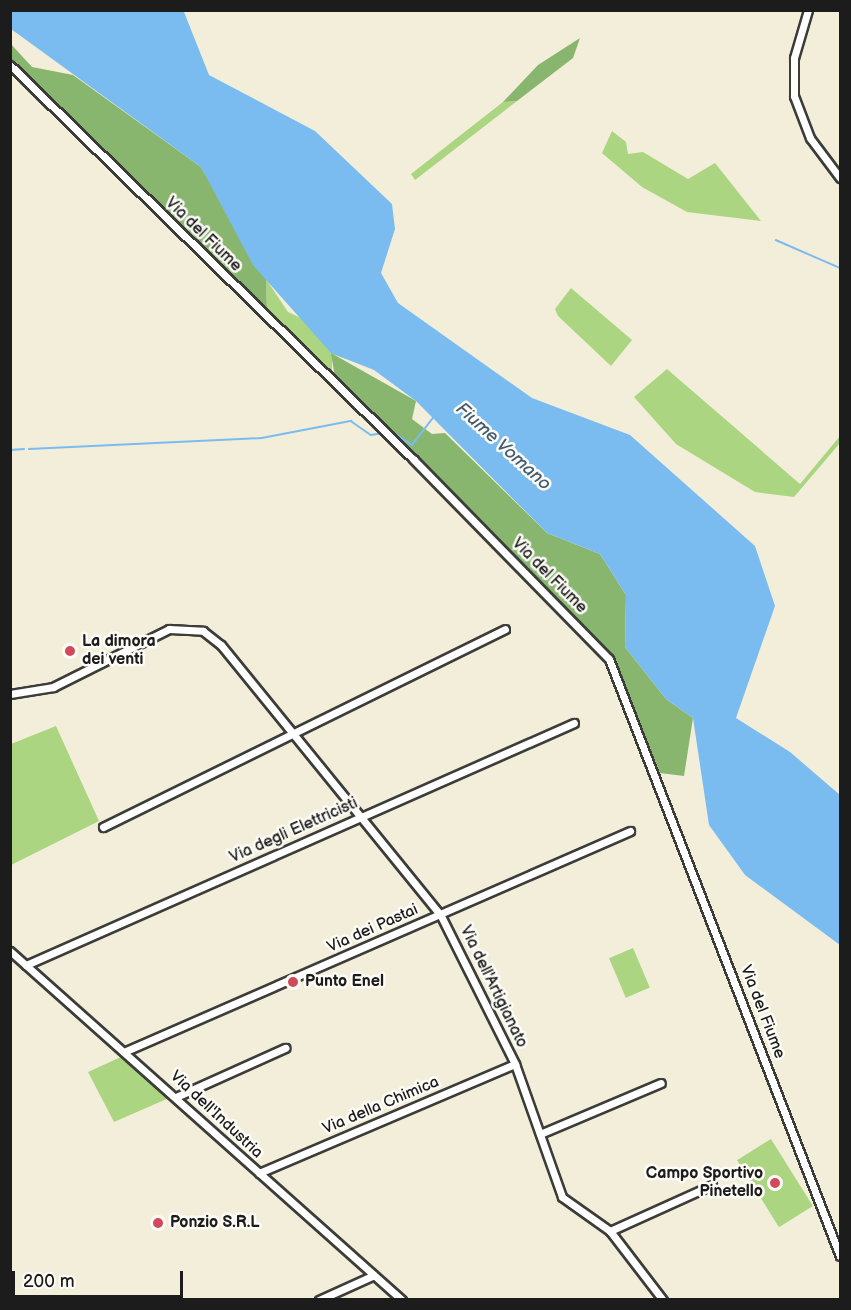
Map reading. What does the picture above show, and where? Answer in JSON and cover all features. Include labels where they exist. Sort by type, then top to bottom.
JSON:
[{"type":"street","points":[[808,10],[794,58],[794,96],[810,138],[840,178]]},
{"type":"street","name":"Via del Fiume","points":[[10,65],[420,466],[609,659],[840,1256]]},
{"type":"street","name":"Via dell'Artigianato","points":[[10,694],[53,687],[169,629],[189,627],[221,645],[440,914],[515,1064],[568,1206],[610,1231],[663,1299]]},
{"type":"street","points":[[103,827],[505,629]]},
{"type":"street","name":"Via degli Elettricisti","points":[[26,965],[574,723]]},
{"type":"street","name":"Via dei Pastai","points":[[126,1051],[630,831]]},
{"type":"street","name":"Via dell'Industria","points":[[10,951],[126,1051],[259,1173],[402,1299]]},
{"type":"street","points":[[176,1097],[285,1048]]},
{"type":"street","name":"Via della Chimica","points":[[259,1173],[515,1064]]},
{"type":"street","points":[[540,1134],[661,1083]]},
{"type":"street","points":[[610,1231],[712,1185]]},
{"type":"street","points":[[319,1299],[374,1275]]},
{"type":"green space","points":[[580,38],[573,58],[517,101],[503,102],[538,65]]},
{"type":"green space","points":[[10,43],[32,67],[73,75],[201,167],[266,279],[267,311],[11,60]]},
{"type":"green space","points":[[517,101],[415,180],[411,174],[503,102]]},
{"type":"green space","points":[[612,131],[626,142],[628,154],[643,152],[688,179],[715,163],[761,221],[687,212],[642,187],[602,153]]},
{"type":"green space","points":[[266,279],[288,312],[307,321],[352,361],[332,354],[332,374],[267,311]]},
{"type":"green space","points":[[571,288],[632,340],[611,366],[558,316],[555,309]]},
{"type":"green space","points":[[331,353],[416,401],[412,419],[432,434],[445,433],[547,533],[600,554],[626,595],[625,647],[666,699],[693,718],[684,776],[660,773],[625,685],[597,641],[335,378]]},
{"type":"green space","points":[[667,369],[800,484],[840,436],[840,443],[794,497],[755,492],[676,444],[634,397]]},
{"type":"green space","points":[[56,726],[99,821],[11,865],[11,744]]},
{"type":"green space","points":[[633,948],[650,988],[626,998],[609,958]]},
{"type":"green space","points":[[123,1056],[169,1098],[114,1122],[88,1072]]},
{"type":"green space","name":"Campo Sportivo Pinetello","points":[[771,1139],[813,1206],[779,1227],[737,1160]]},
{"type":"water","name":"Fiume Vomano","points":[[10,11],[184,12],[209,75],[315,131],[392,204],[395,229],[381,273],[398,303],[532,398],[630,435],[755,546],[775,606],[736,718],[790,752],[840,795],[840,945],[745,875],[709,825],[693,718],[666,699],[625,647],[626,595],[600,554],[547,533],[416,401],[374,370],[331,353],[253,265],[201,167],[11,29]]},
{"type":"waterway","points":[[776,240],[840,268]]},
{"type":"waterway","points":[[390,430],[412,445],[433,418]]},
{"type":"waterway","points":[[29,449],[262,438],[351,421],[371,435],[383,433]]},
{"type":"waterway","points":[[10,450],[24,449]]},
{"type":"place","name":"La dimora dei venti","points":[[70,651]]},
{"type":"place","name":"Punto Enel","points":[[293,982]]},
{"type":"place","name":"Campo Sportivo Pinetello","points":[[775,1183]]},
{"type":"place","name":"Ponzio S.R.L","points":[[158,1223]]}]
